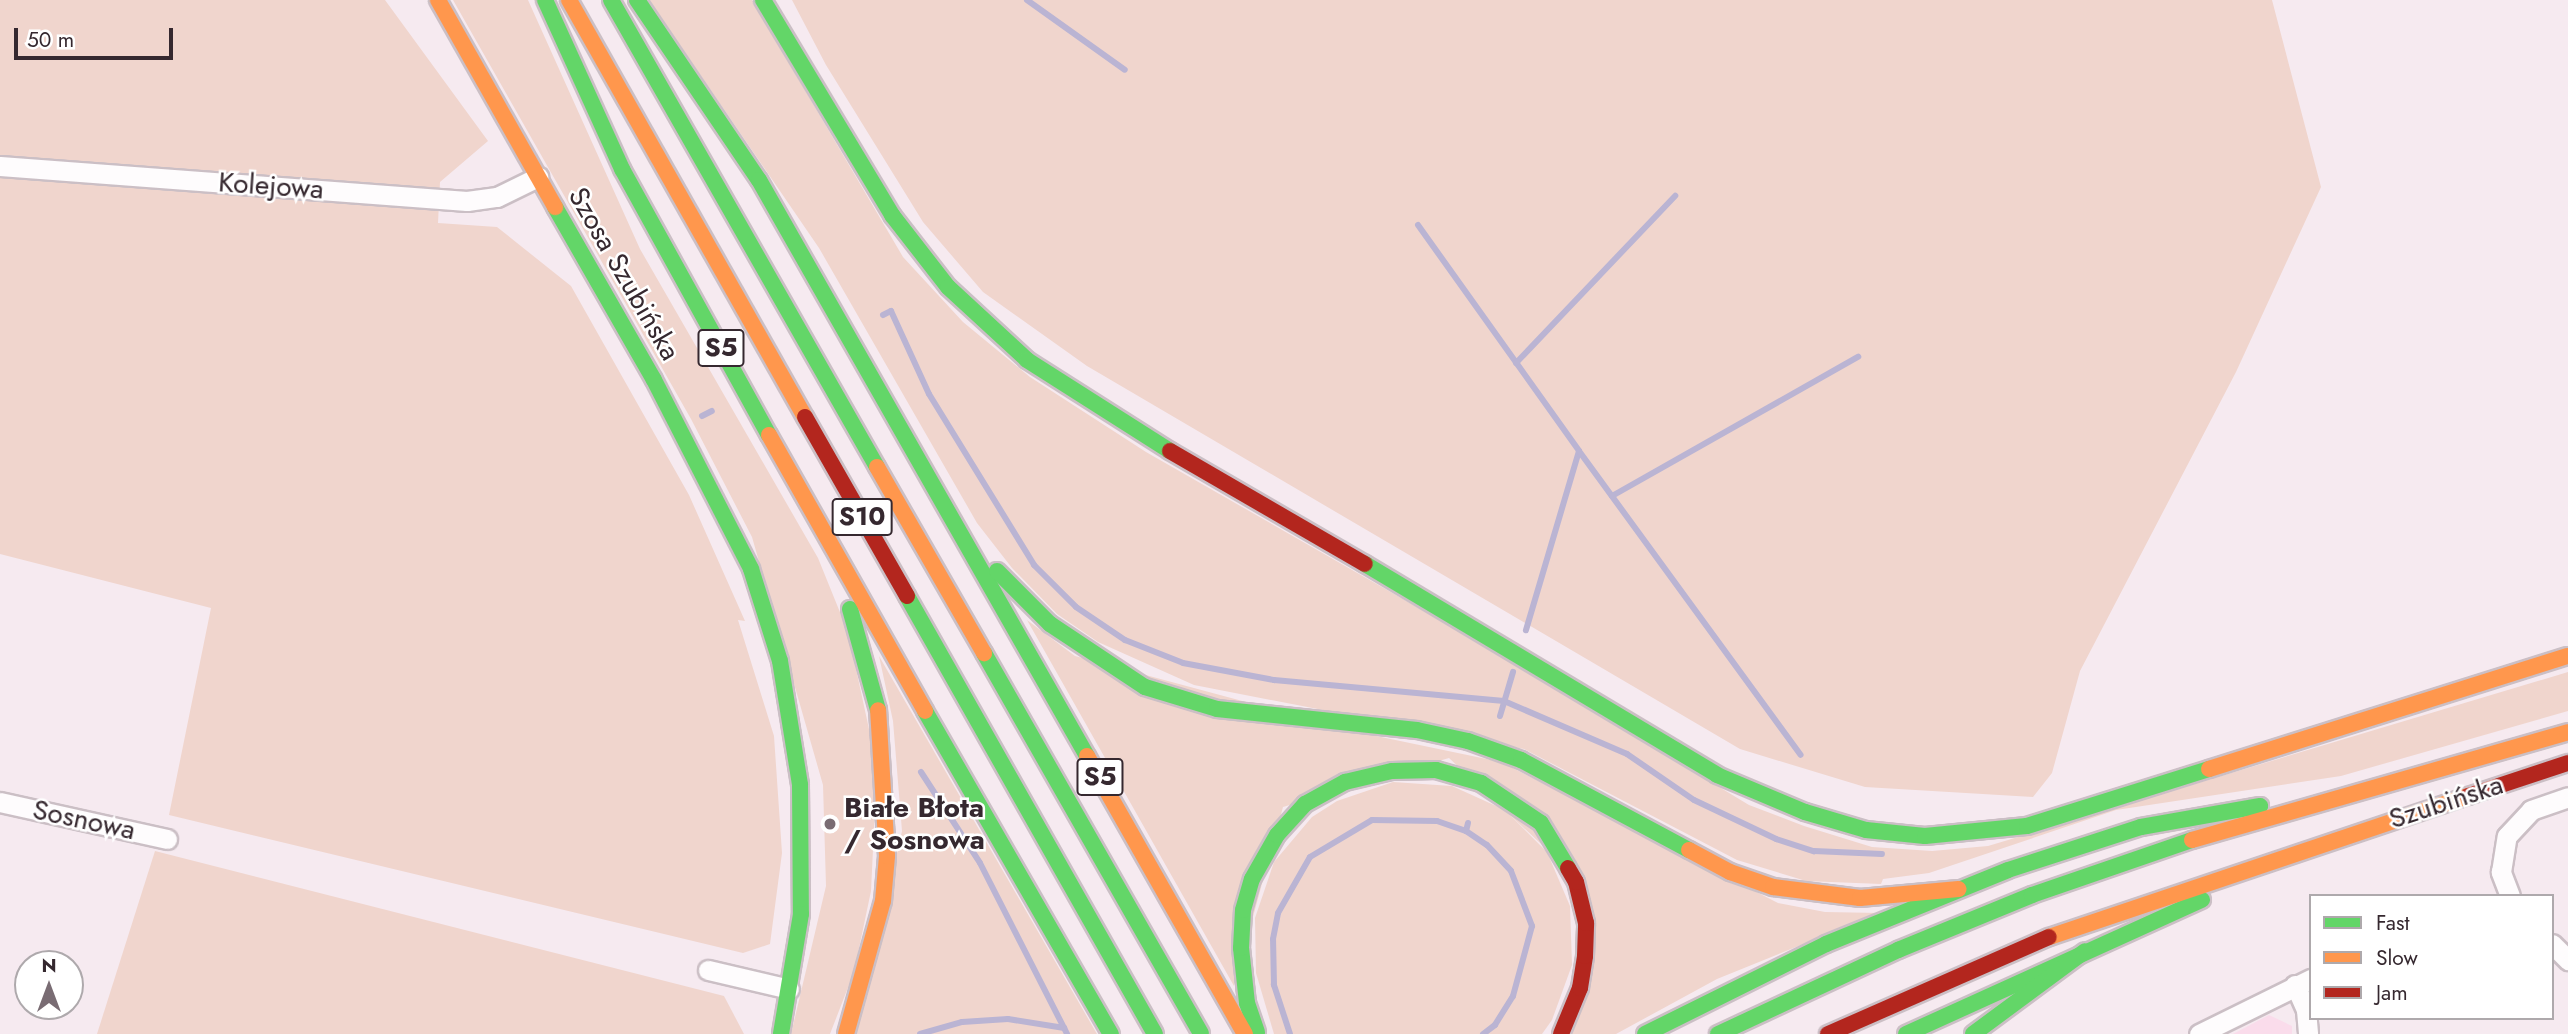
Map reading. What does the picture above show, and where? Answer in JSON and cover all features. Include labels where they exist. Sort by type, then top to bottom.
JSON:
[{"type":"main road","name":"Szosa Szubińska","points":[[438,0],[726,514],[751,569],[776,648],[793,734],[803,840],[800,914],[781,1034]]},
{"type":"main road","name":"S5","points":[[545,0],[622,169],[820,528],[867,662],[878,709],[887,792],[883,901],[846,1034]]},
{"type":"main road","name":"S10","points":[[569,0],[1156,1034]]},
{"type":"main road","name":"S10","points":[[611,0],[1201,1034]]},
{"type":"main road","name":"S5","points":[[637,0],[759,180],[955,520],[1245,1034]]},
{"type":"main road","points":[[763,0],[892,215],[948,287],[1027,360],[1114,418],[1532,662],[1717,775],[1805,811],[1866,830],[1925,836],[2026,827],[2568,656]]},
{"type":"main road","points":[[955,520],[1004,580],[1050,624],[1098,660],[1146,687],[1243,713],[1417,730],[1468,741],[1521,760],[1731,872],[1773,887],[1860,898],[1959,888]]},
{"type":"main road","points":[[820,528],[1111,1034]]},
{"type":"main road","name":"Szubińska","points":[[2360,794],[2568,732]]},
{"type":"main road","name":"Szubińska","points":[[2323,842],[2568,763]]},
{"type":"main road","points":[[1258,1034],[1245,989],[1243,910],[1252,879],[1277,835],[1305,804],[1345,782],[1392,771],[1436,770],[1481,783],[1541,823],[1576,882],[1586,923],[1586,956],[1580,988],[1561,1034]]},
{"type":"main road","points":[[1645,1034],[1763,972],[1959,888],[2141,827],[2308,798],[2360,794]]},
{"type":"main road","points":[[1718,1034],[1898,950],[2032,895],[2196,839],[2360,794]]},
{"type":"main road","points":[[1906,1034],[2323,842]]},
{"type":"main road","points":[[1828,1034],[2060,932],[2323,842]]},
{"type":"main road","points":[[1973,1034],[2085,951]]},
{"type":"street","name":"Kolejowa","points":[[0,166],[467,201],[498,197],[538,177]]},
{"type":"street","name":"Szubińska","points":[[2509,894],[2501,872],[2507,836],[2531,810],[2568,797]]},
{"type":"street","name":"Sosnowa","points":[[0,802],[167,838]]},
{"type":"street","points":[[2554,946],[2568,960]]},
{"type":"street","points":[[708,970],[789,989]]},
{"type":"street","points":[[2199,1034],[2303,982],[2308,1034]]},
{"type":"shaded area","points":[[0,0],[385,0],[488,141],[440,182],[438,223],[497,227],[571,286],[689,495],[745,621],[738,620],[774,736],[782,853],[770,944],[743,953],[169,815],[211,608],[0,554]]},
{"type":"shaded area","points":[[453,0],[528,0],[640,249],[818,558],[848,632],[877,766],[871,891],[854,972],[830,1034],[791,1034],[826,886],[823,785],[752,537],[691,419]]},
{"type":"shaded area","points":[[649,0],[752,0],[903,257],[963,322],[1030,377],[1146,452],[1492,650],[1749,805],[1804,826],[1872,847],[1932,851],[1988,846],[2568,672],[2568,711],[2341,776],[2116,810],[1929,873],[1883,879],[1881,884],[1806,881],[1737,860],[1524,749],[1194,685],[1098,642],[1057,614],[1012,568],[977,523],[819,248]]},
{"type":"shaded area","points":[[792,0],[2272,0],[2321,187],[2236,372],[2080,671],[2052,773],[2033,797],[1865,787],[1740,749],[1087,366],[983,292],[923,222],[826,65]]},
{"type":"shaded area","points":[[1027,620],[1075,656],[1357,732],[1501,762],[1778,903],[1825,912],[1880,913],[1717,979],[1616,1034],[1571,1034],[1587,887],[1449,758],[1283,807],[1234,986]]},
{"type":"shaded area","points":[[879,656],[1097,1034],[856,1034],[902,831],[893,721]]},
{"type":"shaded area","points":[[1393,782],[1452,786],[1505,810],[1547,852],[1570,906],[1572,965],[1552,1020],[1542,1034],[1274,1034],[1256,973],[1255,918],[1274,862],[1312,817],[1337,801]]},
{"type":"shaded area","points":[[155,851],[724,996],[744,1034],[97,1034]]},
{"type":"shaded area","points":[[2269,1015],[2292,1026],[2292,1034],[2233,1034]]},
{"type":"waterway","points":[[1027,0],[1125,70]]},
{"type":"waterway","points":[[1516,363],[1675,196]]},
{"type":"waterway","points":[[1418,225],[1579,451],[1526,630]]},
{"type":"waterway","points":[[883,315],[891,311],[929,394],[1034,565],[1076,607],[1125,640],[1183,663],[1274,680],[1504,701],[1627,754],[1694,800],[1776,839],[1814,851],[1882,854]]},
{"type":"waterway","points":[[1612,496],[1858,357]]},
{"type":"waterway","points":[[702,416],[712,411]]},
{"type":"waterway","points":[[1579,451],[1801,755]]},
{"type":"waterway","points":[[1500,716],[1513,672]]},
{"type":"waterway","points":[[921,772],[980,863],[1067,1034]]},
{"type":"waterway","points":[[1290,1034],[1274,985],[1273,939],[1278,913],[1310,857],[1372,820],[1437,821],[1466,831]]},
{"type":"waterway","points":[[1468,823],[1466,831],[1487,845],[1511,871],[1532,926],[1513,996],[1495,1025],[1483,1034]]},
{"type":"waterway","points":[[920,1034],[962,1022],[1008,1019],[1064,1028]]},
{"type":"traffic: fast","points":[[545,0],[622,169],[769,435]]},
{"type":"traffic: fast","points":[[611,0],[877,467]]},
{"type":"traffic: fast","points":[[637,0],[759,180],[1087,756]]},
{"type":"traffic: fast","points":[[763,0],[892,215],[948,287],[1027,360],[1170,451]]},
{"type":"traffic: fast","points":[[555,207],[654,380],[751,569],[780,661],[800,785],[801,914],[781,1034]]},
{"type":"traffic: fast","points":[[1365,564],[1717,775],[1805,812],[1866,830],[1925,836],[2027,826],[2209,769]]},
{"type":"traffic: fast","points":[[997,571],[1050,624],[1145,687],[1217,709],[1417,730],[1468,741],[1521,760],[1689,850]]},
{"type":"traffic: fast","points":[[907,596],[1155,1034]]},
{"type":"traffic: fast","points":[[850,609],[878,710]]},
{"type":"traffic: fast","points":[[984,653],[1201,1034]]},
{"type":"traffic: fast","points":[[925,711],[1111,1034]]},
{"type":"traffic: fast","points":[[1257,1032],[1247,1003],[1241,948],[1243,910],[1252,879],[1277,835],[1305,804],[1345,782],[1392,771],[1436,770],[1481,783],[1541,823],[1568,868]]},
{"type":"traffic: fast","points":[[1645,1034],[1826,944],[2008,870],[2141,827],[2260,806]]},
{"type":"traffic: fast","points":[[1718,1034],[1898,950],[2032,895],[2192,840]]},
{"type":"traffic: fast","points":[[1906,1034],[2202,900]]},
{"type":"traffic: fast","points":[[1973,1034],[2085,951]]},
{"type":"traffic: slow","points":[[438,0],[555,207]]},
{"type":"traffic: slow","points":[[569,0],[805,417]]},
{"type":"traffic: slow","points":[[769,435],[925,711]]},
{"type":"traffic: slow","points":[[877,467],[984,653]]},
{"type":"traffic: slow","points":[[2209,769],[2568,656]]},
{"type":"traffic: slow","points":[[846,1034],[883,901],[887,856],[878,710]]},
{"type":"traffic: slow","points":[[2192,840],[2568,732]]},
{"type":"traffic: slow","points":[[1087,756],[1245,1034]]},
{"type":"traffic: slow","points":[[2049,937],[2468,796]]},
{"type":"traffic: slow","points":[[1689,850],[1730,872],[1773,887],[1860,898],[1959,889]]},
{"type":"traffic: jam","points":[[805,417],[907,596]]},
{"type":"traffic: jam","points":[[1170,451],[1365,564]]},
{"type":"traffic: jam","points":[[2468,796],[2568,763]]},
{"type":"traffic: jam","points":[[1561,1034],[1580,988],[1585,956],[1586,923],[1576,882],[1568,868]]},
{"type":"traffic: jam","points":[[1828,1034],[2049,937]]},
{"type":"place","name":"Białe Błota / Sosnowa","points":[[830,824]]}]
